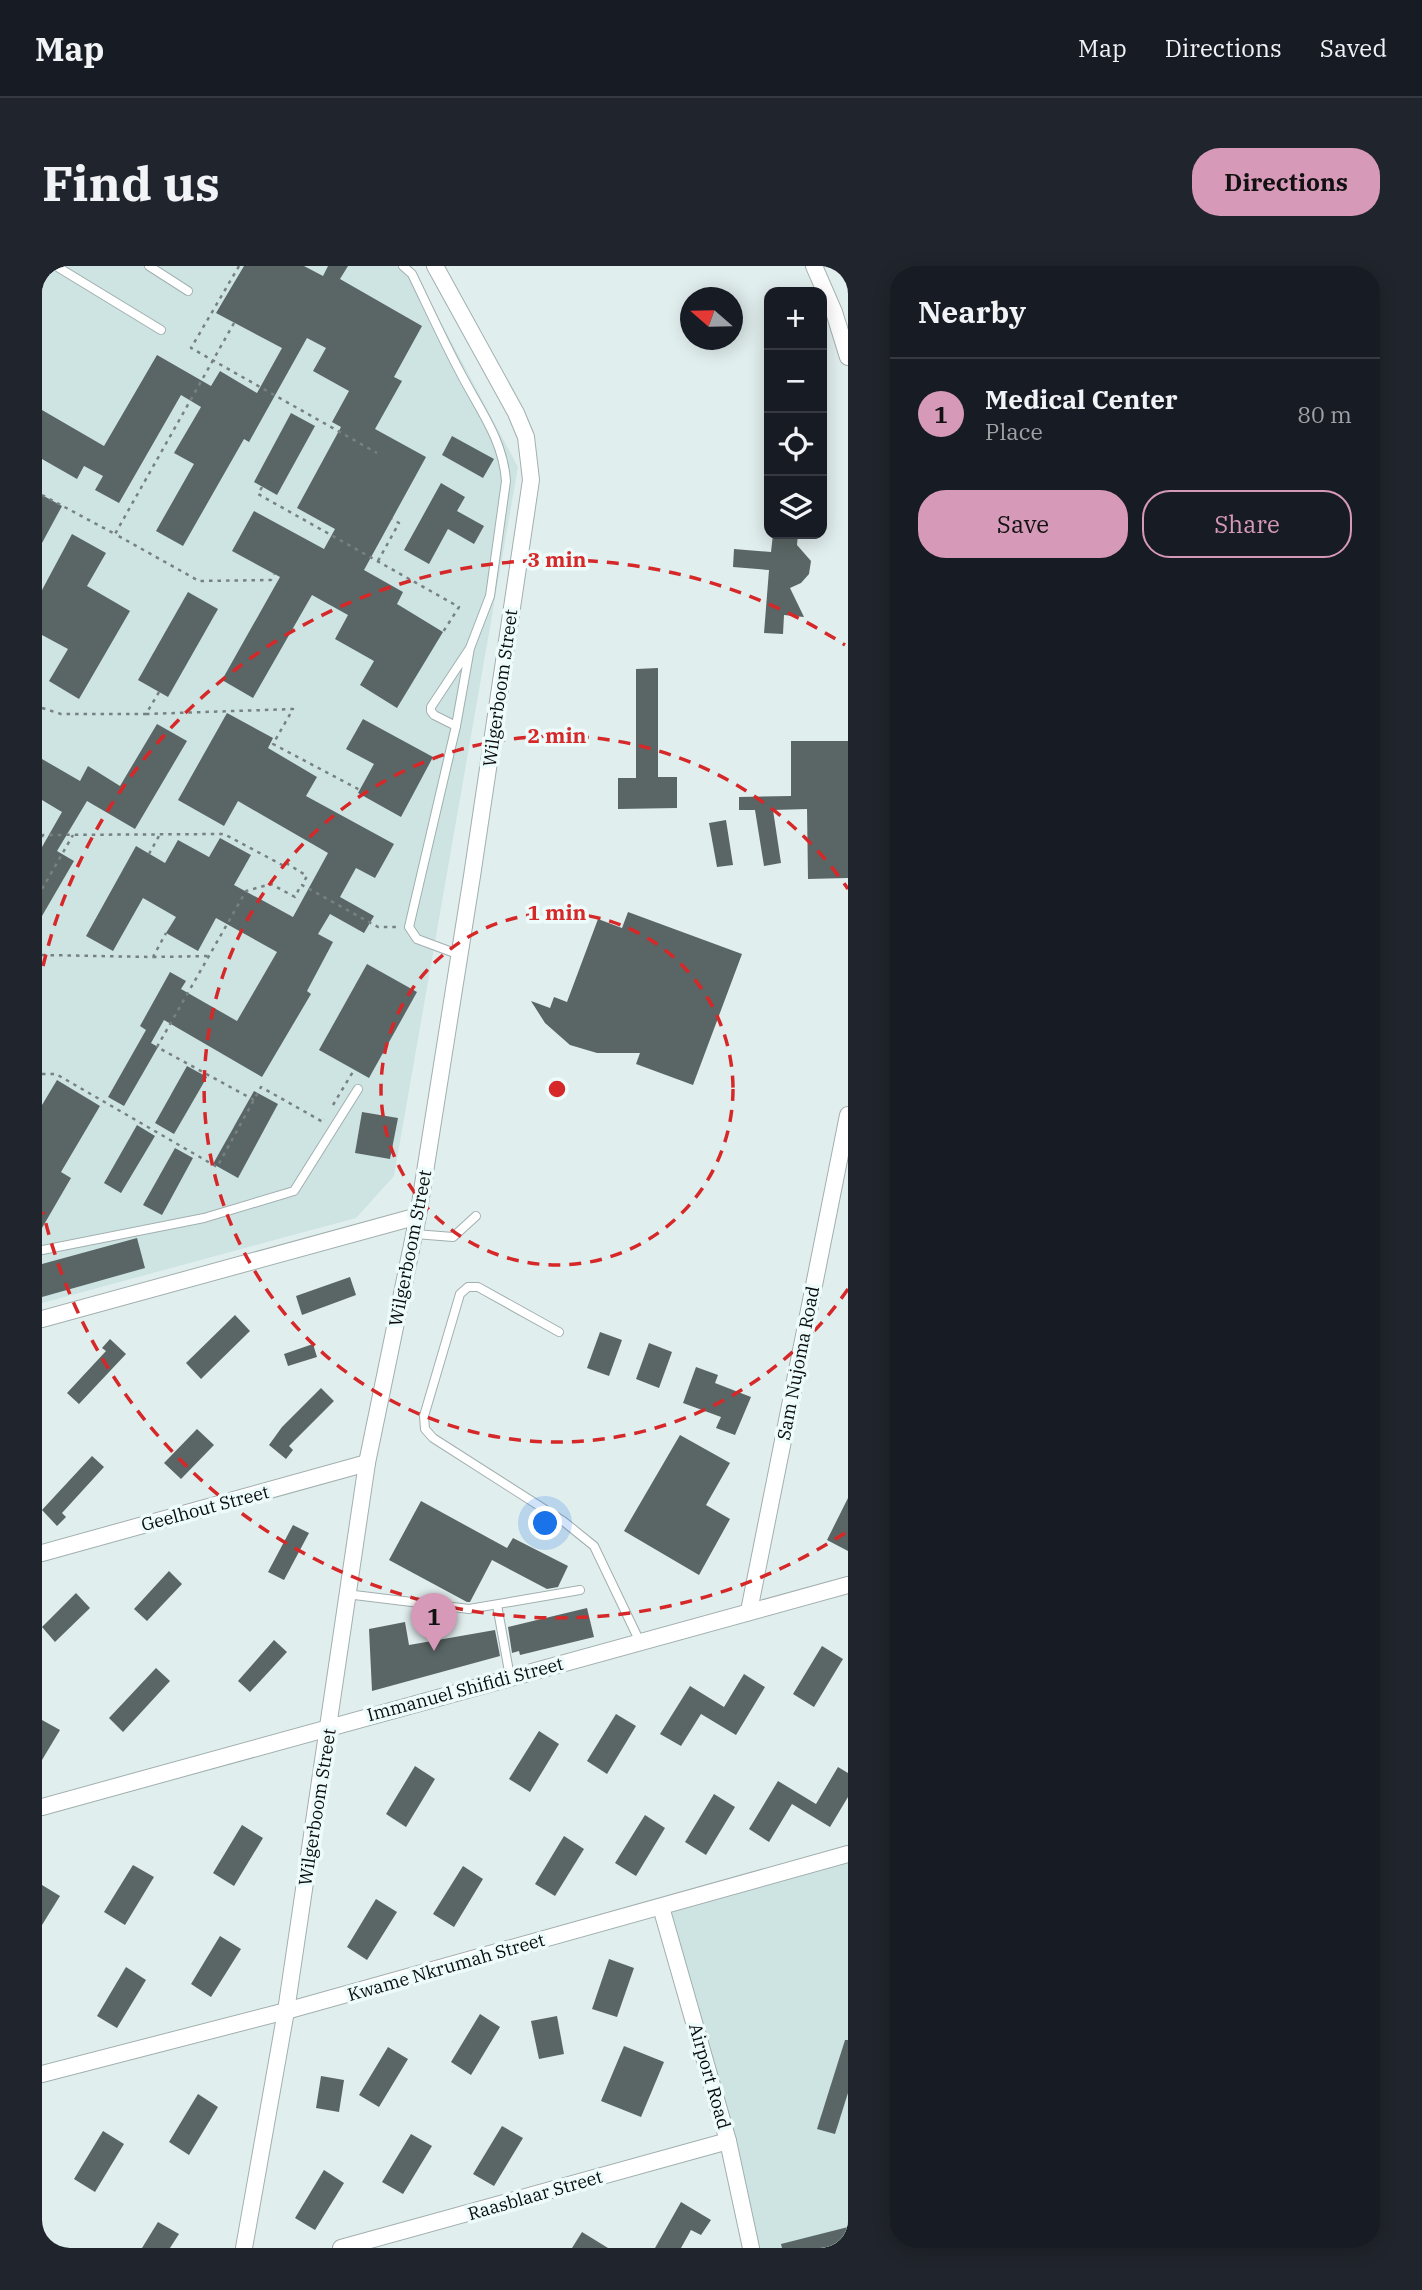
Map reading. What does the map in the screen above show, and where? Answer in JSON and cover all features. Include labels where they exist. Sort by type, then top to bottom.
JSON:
[{"type":"street","name":"Wilgerboom Street","points":[[244,2248],[286,2011],[367,1463],[418,1216],[529,494],[530,461],[526,436],[435,266]]},
{"type":"street","points":[[814,266],[834,312],[848,357]]},
{"type":"street","name":"Sam Nujoma Road","points":[[748,1611],[848,1115]]},
{"type":"street","points":[[42,1319],[418,1216]]},
{"type":"street","name":"Geelhout Street","points":[[42,1553],[367,1463]]},
{"type":"street","name":"Immanuel Shifidi Street","points":[[42,1807],[848,1585]]},
{"type":"street","name":"Kwame Nkrumah Street","points":[[42,2074],[286,2011],[848,1854]]},
{"type":"street","name":"Airport Road","points":[[661,1907],[728,2141],[751,2248]]},
{"type":"street","name":"Raasblaar Street","points":[[341,2248],[728,2141]]},
{"type":"lane","points":[[56,266],[161,330]]},
{"type":"lane","points":[[149,266],[188,291]]},
{"type":"lane","points":[[404,266],[412,274],[458,370],[500,444],[505,463],[506,481],[490,596],[470,648],[456,726],[409,927],[417,939],[460,955]]},
{"type":"lane","points":[[456,726],[430,711],[470,648]]},
{"type":"lane","points":[[42,1250],[204,1218],[294,1191],[358,1089]]},
{"type":"lane","points":[[415,1234],[453,1237],[475,1216]]},
{"type":"lane","points":[[559,1332],[478,1287],[468,1287],[460,1294],[424,1416],[425,1429],[433,1438],[563,1521],[594,1546],[640,1642]]},
{"type":"lane","points":[[346,1594],[469,1609],[580,1590]]},
{"type":"lane","points":[[497,1605],[510,1677]]},
{"type":"path","points":[[239,266],[191,348],[377,453]]},
{"type":"path","points":[[115,534],[234,323]]},
{"type":"path","points":[[262,487],[258,494],[459,607],[443,632]]},
{"type":"path","points":[[42,495],[199,581],[271,580],[274,574]]},
{"type":"path","points":[[378,561],[399,523],[392,519]]},
{"type":"path","points":[[146,714],[159,692]]},
{"type":"path","points":[[42,708],[61,714],[293,709],[274,744],[360,790]]},
{"type":"path","points":[[149,854],[160,834]]},
{"type":"path","points":[[42,837],[224,834],[284,866],[286,863],[307,876],[295,897],[271,884],[246,891],[158,1047],[254,1100]]},
{"type":"path","points":[[42,889],[73,835]]},
{"type":"path","points":[[302,885],[378,927],[409,927]]},
{"type":"path","points":[[153,957],[166,933]]},
{"type":"path","points":[[42,955],[209,956]]},
{"type":"path","points":[[42,1074],[56,1074],[217,1167],[261,1087],[323,1122],[354,1070]]},
{"type":"shaded area","points":[[42,266],[411,266],[518,467],[394,1176],[356,1218],[42,1303]]},
{"type":"shaded area","points":[[848,1854],[848,2248],[751,2248],[661,1907]]},
{"type":"building","points":[[244,266],[304,266],[323,276],[328,266],[348,266],[340,279],[422,326],[394,377],[402,381],[375,429],[426,457],[364,570],[403,592],[397,604],[443,632],[397,708],[360,685],[374,661],[335,639],[348,615],[312,595],[253,698],[222,680],[280,577],[232,551],[254,511],[324,549],[335,529],[297,508],[341,427],[332,422],[349,391],[313,371],[326,348],[307,338],[249,442],[244,439],[183,546],[156,531],[194,464],[174,453],[201,407],[181,395],[119,503],[95,490],[103,476],[84,466],[77,479],[42,459],[42,410],[104,446],[157,355],[211,386],[220,371],[257,393],[282,348],[216,313]]},
{"type":"building","points":[[291,413],[315,426],[277,495],[254,482]]},
{"type":"building","points":[[452,436],[494,459],[483,478],[442,455]]},
{"type":"building","points":[[441,483],[465,497],[457,511],[484,526],[474,544],[448,529],[429,564],[404,550]]},
{"type":"building","points":[[42,495],[62,506],[42,543]]},
{"type":"building","points":[[72,534],[106,553],[87,586],[130,611],[79,699],[49,681],[68,649],[42,635],[42,590]]},
{"type":"building","points":[[772,539],[798,539],[797,545],[811,561],[809,574],[801,583],[790,588],[804,617],[784,615],[783,634],[764,633],[769,570],[733,567],[734,549],[771,552]]},
{"type":"building","points":[[188,592],[218,609],[168,697],[138,680]]},
{"type":"building","points":[[658,668],[658,777],[677,777],[677,808],[618,809],[618,778],[636,778],[636,669]]},
{"type":"building","points":[[227,713],[273,738],[268,748],[317,777],[306,796],[394,844],[375,878],[356,868],[340,897],[374,916],[364,933],[330,914],[318,934],[333,942],[307,991],[311,994],[262,1077],[164,1020],[151,1043],[158,1047],[124,1106],[108,1097],[146,1030],[140,1026],[170,972],[186,981],[181,989],[237,1021],[277,952],[216,918],[198,951],[166,933],[176,917],[143,898],[113,951],[86,936],[136,846],[165,863],[178,840],[209,857],[220,838],[251,855],[234,885],[293,917],[328,853],[238,801],[224,826],[178,800]]},
{"type":"building","points":[[363,719],[433,757],[401,817],[358,793],[374,764],[346,749]]},
{"type":"building","points":[[157,724],[187,741],[135,829],[87,801],[57,851],[74,861],[42,916],[42,847],[62,812],[42,800],[42,759],[80,781],[88,766],[120,786]]},
{"type":"building","points":[[791,741],[848,741],[848,878],[808,879],[807,809],[773,810],[781,863],[764,866],[755,810],[739,810],[739,797],[791,796]]},
{"type":"building","points":[[726,820],[733,865],[717,867],[709,823]]},
{"type":"building","points":[[628,912],[742,954],[693,1085],[636,1064],[640,1053],[597,1053],[570,1045],[545,1023],[531,1001],[550,1008],[554,997],[567,1002],[598,919],[622,928]]},
{"type":"building","points":[[367,964],[417,992],[369,1078],[319,1050]]},
{"type":"building","points":[[187,1066],[207,1077],[174,1134],[155,1123]]},
{"type":"building","points":[[57,1080],[100,1106],[61,1172],[71,1178],[42,1228],[42,1105]]},
{"type":"building","points":[[254,1091],[278,1104],[238,1178],[213,1164]]},
{"type":"building","points":[[362,1112],[398,1118],[390,1159],[355,1153]]},
{"type":"building","points":[[137,1125],[155,1136],[121,1193],[104,1183]]},
{"type":"building","points":[[175,1148],[193,1158],[162,1215],[143,1205]]},
{"type":"building","points":[[137,1238],[145,1268],[42,1297],[42,1264]]},
{"type":"building","points":[[350,1277],[356,1295],[302,1315],[296,1296]]},
{"type":"building","points":[[235,1315],[250,1331],[201,1379],[186,1363]]},
{"type":"building","points":[[600,1332],[622,1340],[609,1376],[587,1368]]},
{"type":"building","points":[[110,1339],[126,1354],[79,1404],[67,1393],[106,1351],[102,1348]]},
{"type":"building","points":[[649,1343],[672,1352],[659,1388],[636,1379]]},
{"type":"building","points":[[313,1344],[317,1357],[288,1366],[284,1354]]},
{"type":"building","points":[[696,1367],[718,1375],[715,1383],[751,1397],[735,1435],[716,1428],[721,1417],[683,1403]]},
{"type":"building","points":[[321,1388],[334,1401],[289,1446],[293,1450],[286,1459],[269,1445],[282,1427]]},
{"type":"building","points":[[197,1429],[214,1445],[181,1479],[164,1463]]},
{"type":"building","points":[[680,1435],[730,1463],[706,1505],[730,1519],[699,1575],[624,1531]]},
{"type":"building","points":[[92,1456],[104,1467],[62,1513],[66,1517],[57,1526],[42,1510]]},
{"type":"building","points":[[848,1498],[848,1551],[827,1540]]},
{"type":"building","points":[[421,1501],[507,1548],[513,1538],[568,1566],[558,1587],[547,1589],[492,1560],[470,1602],[467,1602],[389,1560]]},
{"type":"building","points":[[293,1525],[309,1533],[284,1580],[268,1572]]},
{"type":"building","points":[[169,1571],[182,1584],[147,1621],[134,1609]]},
{"type":"building","points":[[76,1593],[90,1608],[55,1642],[42,1627]]},
{"type":"building","points":[[587,1608],[594,1637],[520,1655],[519,1651],[512,1653],[508,1627]]},
{"type":"building","points":[[405,1622],[409,1645],[495,1630],[500,1656],[372,1691],[369,1629]]},
{"type":"building","points":[[274,1640],[287,1652],[250,1692],[238,1681]]},
{"type":"building","points":[[822,1646],[843,1659],[814,1707],[793,1694]]},
{"type":"building","points":[[156,1668],[170,1681],[123,1732],[109,1718]]},
{"type":"building","points":[[744,1674],[765,1687],[736,1735],[701,1714],[681,1746],[660,1734],[690,1686],[724,1707]]},
{"type":"building","points":[[616,1714],[636,1726],[607,1774],[587,1761]]},
{"type":"building","points":[[42,1720],[60,1730],[42,1760]]},
{"type":"building","points":[[539,1731],[559,1744],[530,1792],[509,1779]]},
{"type":"building","points":[[415,1766],[435,1779],[406,1827],[386,1814]]},
{"type":"building","points":[[838,1767],[848,1773],[848,1797],[830,1827],[792,1804],[769,1842],[749,1829],[778,1781],[816,1804]]},
{"type":"building","points":[[714,1794],[735,1807],[706,1855],[685,1842]]},
{"type":"building","points":[[645,1815],[665,1828],[636,1876],[615,1863]]},
{"type":"building","points":[[242,1825],[263,1838],[234,1886],[213,1873]]},
{"type":"building","points":[[564,1836],[584,1849],[555,1896],[535,1884]]},
{"type":"building","points":[[133,1865],[154,1877],[125,1925],[104,1912]]},
{"type":"building","points":[[463,1866],[483,1879],[454,1927],[433,1914]]},
{"type":"building","points":[[42,1885],[60,1896],[42,1925]]},
{"type":"building","points":[[376,1899],[397,1912],[367,1960],[347,1947]]},
{"type":"building","points":[[220,1936],[241,1949],[211,1997],[191,1984]]},
{"type":"building","points":[[609,1959],[634,1968],[617,2017],[592,2009]]},
{"type":"building","points":[[126,1967],[146,1980],[117,2028],[97,2016]]},
{"type":"building","points":[[480,2014],[500,2027],[471,2075],[451,2062]]},
{"type":"building","points":[[557,2016],[564,2054],[539,2059],[531,2021]]},
{"type":"building","points":[[845,2040],[848,2040],[848,2093],[835,2134],[817,2129]]},
{"type":"building","points":[[624,2046],[664,2062],[641,2117],[601,2101]]},
{"type":"building","points":[[388,2047],[408,2059],[379,2107],[359,2095]]},
{"type":"building","points":[[321,2076],[344,2080],[339,2112],[316,2108]]},
{"type":"building","points":[[198,2094],[218,2107],[189,2155],[169,2142]]},
{"type":"building","points":[[502,2126],[523,2138],[494,2186],[473,2174]]},
{"type":"building","points":[[103,2131],[124,2144],[95,2192],[74,2179]]},
{"type":"building","points":[[411,2134],[432,2146],[403,2194],[382,2182]]},
{"type":"building","points":[[324,2170],[344,2183],[315,2230],[295,2218]]},
{"type":"building","points":[[681,2202],[711,2220],[701,2235],[691,2230],[681,2248],[655,2248]]},
{"type":"building","points":[[158,2222],[179,2234],[170,2248],[142,2248]]},
{"type":"building","points":[[848,2227],[848,2248],[782,2248],[781,2244]]},
{"type":"building","points":[[582,2232],[608,2248],[572,2248]]},
{"type":"place","name":"Medical Center","points":[[434,1651]]}]
